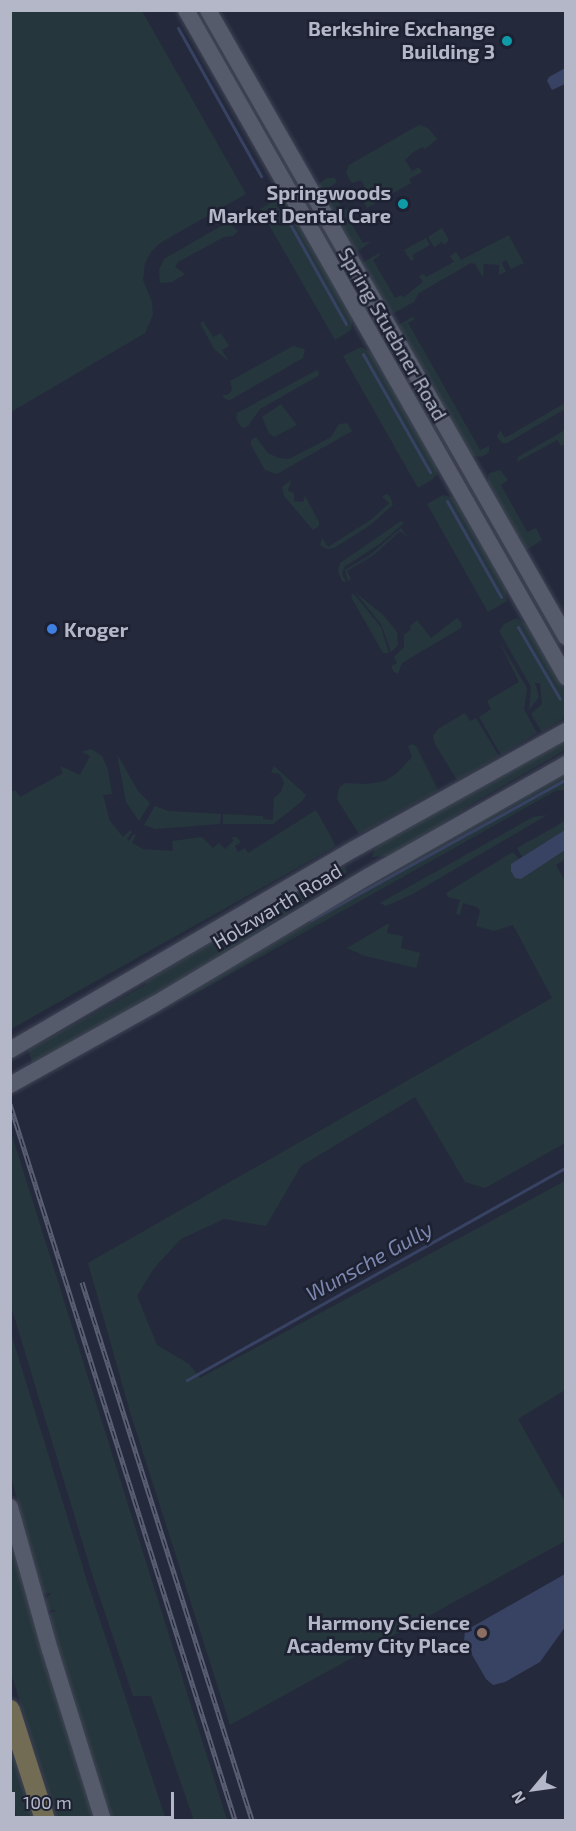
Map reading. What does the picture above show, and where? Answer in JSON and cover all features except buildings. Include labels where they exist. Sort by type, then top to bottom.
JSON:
[{"type":"highway","points":[[10,1710],[45,1821]]},
{"type":"main road","name":"Spring Stuebner Road","points":[[186,10],[566,677]]},
{"type":"main road","name":"Spring Stuebner Road","points":[[208,10],[566,638]]},
{"type":"main road","points":[[284,182],[304,178]]},
{"type":"main road","name":"Holzwarth Road","points":[[16,1047],[354,849],[566,730]]},
{"type":"main road","name":"Holzwarth Road","points":[[10,1085],[566,764]]},
{"type":"main road","points":[[10,1507],[50,1650],[103,1821]]},
{"type":"shaded area","points":[[11,10],[142,11],[246,194],[160,243],[151,252],[145,263],[143,280],[152,302],[153,315],[145,333],[11,412]]},
{"type":"shaded area","points":[[419,125],[428,128],[437,139],[425,149],[422,147],[412,153],[405,160],[412,171],[419,167],[422,172],[409,179],[411,183],[367,208],[363,199],[369,195],[361,180],[352,183],[346,173],[349,165]]},
{"type":"shaded area","points":[[327,178],[335,178],[337,182],[330,187],[343,210],[352,208],[353,212],[347,217],[363,243],[372,241],[358,251],[354,251],[318,189],[319,184]]},
{"type":"shaded area","points":[[276,200],[285,201],[290,206],[353,317],[351,330],[335,340],[260,209]]},
{"type":"shaded area","points":[[228,222],[238,231],[233,236],[224,237],[178,262],[175,267],[185,274],[172,282],[160,283],[159,270],[164,259]]},
{"type":"shaded area","points":[[442,228],[449,240],[444,245],[442,242],[434,247],[428,237]]},
{"type":"shaded area","points":[[507,236],[524,263],[511,269],[506,260],[502,263],[506,272],[499,275],[499,265],[484,264],[483,278],[475,264],[471,263],[419,293],[414,302],[392,314],[361,264],[379,253],[380,255],[373,260],[395,298],[401,295],[404,297],[423,282],[419,276],[424,274],[426,277],[454,262],[450,256],[456,252],[461,260]]},
{"type":"shaded area","points":[[426,238],[430,245],[412,255],[414,259],[411,261],[404,250]]},
{"type":"shaded area","points":[[412,317],[415,319],[408,323],[480,450],[489,446],[489,452],[482,457],[471,456],[397,326]]},
{"type":"shaded area","points":[[203,321],[213,337],[221,333],[229,346],[222,350],[229,362],[214,349],[200,323]]},
{"type":"shaded area","points":[[293,346],[305,349],[303,358],[230,400],[225,399],[222,395],[227,395],[232,390],[230,381]]},
{"type":"shaded area","points":[[361,347],[373,353],[436,464],[437,474],[418,488],[343,356]]},
{"type":"shaded area","points":[[317,370],[318,376],[260,409],[248,426],[243,428],[239,424],[236,418],[237,413]]},
{"type":"shaded area","points":[[565,403],[565,409],[507,443],[502,443],[497,437],[500,430],[505,438]]},
{"type":"shaded area","points":[[281,404],[297,425],[274,437],[269,433],[262,417]]},
{"type":"shaded area","points":[[347,423],[352,431],[277,474],[265,470],[251,445],[251,440],[256,437],[268,453],[289,459],[331,437],[339,424]]},
{"type":"shaded area","points":[[565,430],[565,444],[561,446],[557,440],[517,462],[518,457]]},
{"type":"shaded area","points":[[500,470],[508,480],[501,485],[527,532],[536,528],[542,540],[523,552],[486,485],[489,473]]},
{"type":"shaded area","points":[[291,480],[288,491],[294,493],[294,501],[303,502],[305,496],[319,522],[319,526],[313,530],[284,496],[282,487]]},
{"type":"shaded area","points":[[386,494],[390,496],[393,505],[369,526],[334,548],[327,549],[320,545],[322,538],[328,547],[372,519],[389,503],[382,497]]},
{"type":"shaded area","points":[[443,495],[455,498],[506,587],[507,601],[488,612],[427,504]]},
{"type":"shaded area","points":[[401,521],[404,523],[381,543],[344,567],[342,574],[346,582],[342,581],[338,571],[340,563]]},
{"type":"shaded area","points":[[401,528],[408,537],[400,531],[375,554],[347,571],[351,579],[348,581],[345,570],[370,555]]},
{"type":"shaded area","points":[[355,592],[383,615],[397,632],[398,645],[391,652],[381,624]]},
{"type":"shaded area","points":[[353,593],[381,627],[389,653],[383,653],[351,597]]},
{"type":"shaded area","points":[[457,618],[462,623],[461,628],[402,663],[398,674],[394,672],[391,666],[397,663],[394,657],[404,647],[404,635],[417,620],[431,638]]},
{"type":"shaded area","points":[[517,618],[528,626],[565,691],[566,717],[543,731],[531,714],[542,704],[540,683],[535,683],[539,697],[529,710],[531,687],[499,631],[504,624]]},
{"type":"shaded area","points":[[498,639],[527,688],[524,709],[537,733],[501,755],[479,717],[491,709],[487,701],[519,682]]},
{"type":"shaded area","points":[[465,713],[470,721],[476,718],[499,756],[457,780],[435,744],[433,736],[438,729]]},
{"type":"shaded area","points":[[565,739],[565,750],[387,856],[372,857],[375,849],[388,838]]},
{"type":"shaded area","points":[[412,744],[416,746],[438,790],[359,834],[337,799],[339,788],[345,783],[367,784],[385,781],[397,773],[412,757],[408,746]]},
{"type":"shaded area","points":[[91,749],[102,756],[108,770],[112,794],[103,795],[110,821],[123,837],[130,830],[132,832],[127,839],[129,841],[134,834],[136,835],[132,843],[143,849],[173,851],[172,841],[202,837],[213,848],[219,843],[225,849],[234,840],[231,837],[236,837],[241,842],[235,846],[238,852],[245,848],[248,853],[316,810],[336,846],[11,1029],[11,792],[15,790],[20,797],[63,773],[60,766],[80,775],[90,756],[82,752]]},
{"type":"shaded area","points":[[117,754],[138,791],[150,803],[139,821],[126,802]]},
{"type":"shaded area","points":[[274,766],[306,795],[301,802],[273,824],[223,824],[223,814],[263,816],[263,819],[273,820],[274,798],[281,792],[284,783],[280,774],[271,772]]},
{"type":"shaded area","points":[[565,771],[565,790],[557,790],[202,990],[154,1013]]},
{"type":"shaded area","points":[[155,806],[168,811],[221,814],[220,824],[155,829],[144,825]]},
{"type":"shaded area","points":[[547,815],[411,895],[386,906],[380,903],[533,817]]},
{"type":"shaded area","points":[[565,821],[565,859],[556,865],[566,883],[565,1143],[485,1188],[465,1182],[415,1097],[301,1166],[266,1226],[224,1219],[181,1239],[154,1268],[137,1296],[157,1345],[189,1364],[200,1378],[565,1181],[565,1390],[518,1419],[565,1502],[565,1541],[230,1725],[131,1415],[88,1263],[552,998],[513,925],[494,931],[476,926],[480,911],[477,907],[463,903],[460,915],[456,914],[460,900],[448,897],[446,893],[513,852],[519,859],[522,857],[517,848]]},
{"type":"shaded area","points":[[345,867],[347,872],[245,941],[33,1065],[28,1050],[146,985],[145,982],[201,948],[331,872]]},
{"type":"shaded area","points":[[389,923],[387,933],[403,936],[401,948],[420,953],[416,968],[365,956],[347,948]]},
{"type":"shaded area","points":[[11,1132],[227,1820],[190,1820],[193,1818],[151,1696],[133,1696],[93,1577],[11,1306]]},
{"type":"shaded area","points":[[10,1330],[87,1581],[166,1820],[110,1820],[47,1616],[56,1610],[46,1610],[43,1601],[52,1593],[41,1594],[11,1476]]},
{"type":"shaded area","points":[[10,1533],[96,1820],[57,1820],[11,1673]]},
{"type":"shaded area","points":[[10,1734],[38,1820],[18,1820],[11,1796]]},
{"type":"water","points":[[565,68],[565,84],[552,90],[547,81],[549,77]]},
{"type":"water","points":[[565,830],[565,850],[521,879],[515,878],[511,871],[511,864]]},
{"type":"water","points":[[565,1574],[565,1627],[540,1662],[505,1682],[493,1685],[486,1679],[464,1641],[465,1631]]},
{"type":"waterway","points":[[178,28],[261,176]]},
{"type":"waterway","points":[[280,206],[346,324]]},
{"type":"waterway","points":[[363,354],[430,472]]},
{"type":"waterway","points":[[447,501],[501,597]]},
{"type":"waterway","points":[[518,627],[560,699]]},
{"type":"waterway","points":[[311,920],[566,779]]},
{"type":"waterway","name":"Wunsche Gully","points":[[187,1380],[566,1167]]},
{"type":"railway","points":[[10,1104],[235,1820]]},
{"type":"railway","points":[[82,1282],[252,1820]]},
{"type":"place","name":"Berkshire Exchange Building 3","points":[[507,41]]},
{"type":"place","name":"Springwoods Market Dental Care","points":[[403,204]]},
{"type":"place","name":"Kroger","points":[[52,629]]},
{"type":"place","name":"Harmony Science Academy City Place","points":[[482,1633]]}]
